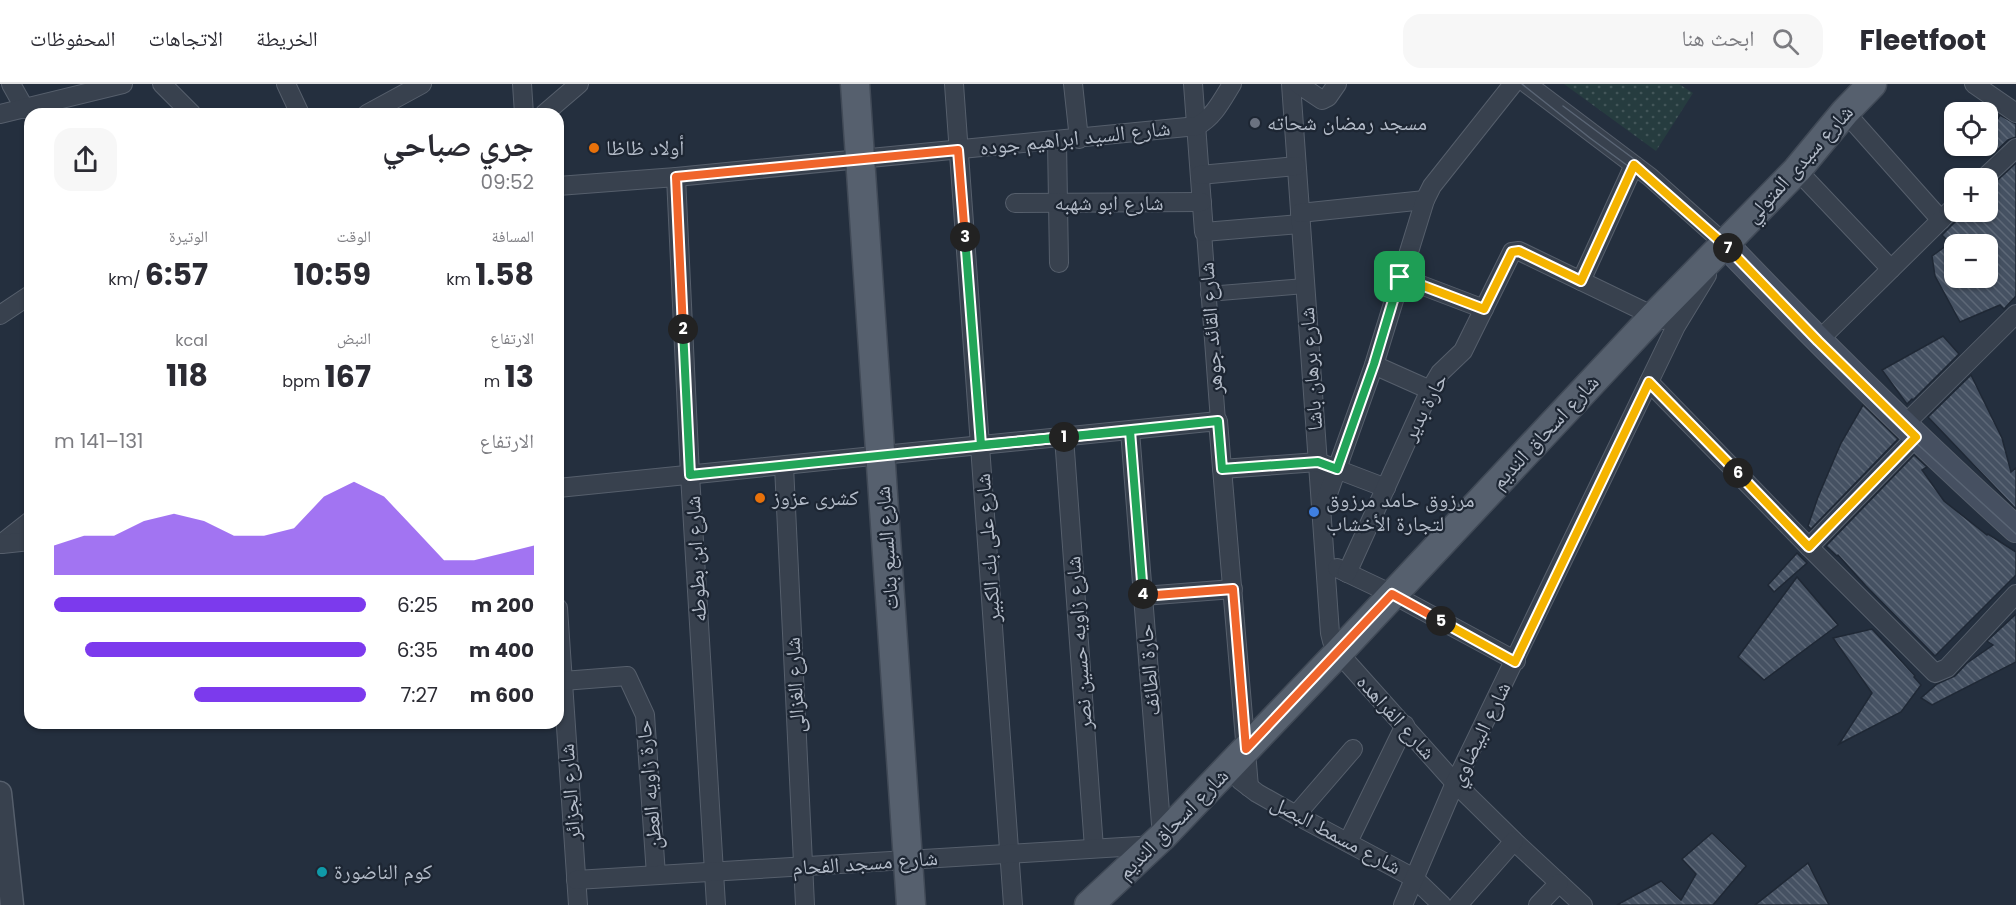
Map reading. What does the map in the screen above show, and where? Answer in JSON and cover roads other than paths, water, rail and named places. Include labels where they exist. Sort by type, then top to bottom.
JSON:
[{"type":"main road","name":"شارع السبع بنات","points":[[855,84],[911,905]]},
{"type":"main road","name":"شارع سيدى المتولي","points":[[1725,244],[1797,170],[1845,112],[1872,84]]},
{"type":"main road","name":"شارع اسحاق النديم","points":[[1089,905],[1158,841],[1392,594],[1665,321],[1725,244]]},
{"type":"main road","points":[[1725,244],[1818,341],[2016,530]]},
{"type":"street","points":[[11,84],[25,108]]},
{"type":"street","points":[[33,108],[123,84]]},
{"type":"street","points":[[162,84],[186,108]]},
{"type":"street","points":[[286,84],[297,108]]},
{"type":"street","points":[[378,108],[422,84]]},
{"type":"street","points":[[522,84],[524,108]]},
{"type":"street","points":[[551,108],[579,84]]},
{"type":"street","name":"شارع على بك الكبير","points":[[954,84],[1013,905]]},
{"type":"street","points":[[1073,84],[1078,139]]},
{"type":"street","name":"شارع القائد جوهر","points":[[1193,84],[1233,589],[1237,759],[1249,787]]},
{"type":"street","points":[[1197,126],[1212,115],[1232,84]]},
{"type":"street","name":"شارع برهان باشا","points":[[1291,84],[1330,633],[1332,642],[1339,652]]},
{"type":"street","points":[[1298,84],[1322,100],[1328,97],[1337,84]]},
{"type":"street","points":[[1322,512],[1374,364],[1425,200],[1432,186],[1513,84]]},
{"type":"street","points":[[1527,84],[1634,165],[1725,244]]},
{"type":"street","points":[[1974,84],[2016,113]]},
{"type":"street","points":[[0,114],[24,110]]},
{"type":"street","points":[[1845,112],[1941,220]]},
{"type":"street","name":"شارع السيد ابراهيم جوده","points":[[564,186],[860,160],[1197,126]]},
{"type":"street","points":[[1057,141],[1059,263]]},
{"type":"street","points":[[1995,168],[2016,148]]},
{"type":"street","points":[[1634,165],[1581,281],[1665,321]]},
{"type":"street","points":[[1200,175],[1296,166]]},
{"type":"street","points":[[1797,170],[1891,269]]},
{"type":"street","name":"شارع ابن بطوطه","points":[[676,177],[690,475],[716,905]]},
{"type":"street","points":[[1204,232],[1425,200]]},
{"type":"street","name":"شارع ابو شهبه","points":[[1015,203],[1202,202]]},
{"type":"street","points":[[1818,341],[1944,217]]},
{"type":"street","name":"حارة بدير","points":[[1347,573],[1430,390],[1440,373],[1463,351],[1510,255],[1516,251],[1581,281]]},
{"type":"street","points":[[1400,277],[1484,309]]},
{"type":"street","points":[[1208,294],[1305,286]]},
{"type":"street","points":[[0,315],[24,299]]},
{"type":"street","points":[[1809,547],[2016,314]]},
{"type":"street","name":"شارع البيضاوي","points":[[1403,905],[1455,783],[1649,382],[1665,321]]},
{"type":"street","points":[[1374,364],[1430,390]]},
{"type":"street","points":[[1649,382],[1932,671],[1939,673],[1947,668],[2016,594]]},
{"type":"street","points":[[564,487],[1218,421]]},
{"type":"street","name":"حارة الطائف","points":[[1130,431],[1158,841]]},
{"type":"street","name":"شارع زاويه حسين نصر","points":[[1064,437],[1094,848]]},
{"type":"street","points":[[1222,469],[1318,462],[1386,488]]},
{"type":"street","name":"شارع الغزالى","points":[[784,466],[805,905]]},
{"type":"street","points":[[0,544],[24,526]]},
{"type":"street","points":[[0,544],[24,542]]},
{"type":"street","points":[[1325,562],[1392,594],[1515,662]]},
{"type":"street","points":[[1143,596],[1233,589]]},
{"type":"street","name":"شارع الفراهده","points":[[1339,652],[1455,783],[1583,905]]},
{"type":"street","name":"حارة زاويه العطن","points":[[564,681],[627,676],[645,715],[656,875]]},
{"type":"street","name":"شارع الجزائر","points":[[564,696],[578,905]]},
{"type":"street","points":[[1348,842],[1405,725]]},
{"type":"street","points":[[1296,815],[1353,749]]},
{"type":"street","name":"شارع مسمط البصل","points":[[1237,759],[1249,787],[1296,815],[1414,878],[1442,905]]},
{"type":"street","points":[[0,793],[12,905]]},
{"type":"street","name":"شارع مسجد الفحام","points":[[576,880],[1009,854],[1158,841]]},
{"type":"street","points":[[1458,905],[1514,841]]},
{"type":"street","points":[[1538,905],[1559,883]]},
{"type":"tram line","points":[[1522,84],[1632,169],[1722,246],[1913,440],[2016,534]]},
{"type":"tram line","points":[[1563,106],[1642,165],[1673,193]]},
{"type":"place","name":"مسجد رمضان شحاته","points":[[1255,123]]},
{"type":"place","name":"أولاد ظاظا","points":[[594,148]]},
{"type":"place","name":"كشرى عزوز","points":[[760,498]]},
{"type":"place","name":"مرزوق حامد مرزوق لتجارة الأخشاب","points":[[1314,512]]},
{"type":"place","name":"كوم الناضورة","points":[[322,872]]}]
